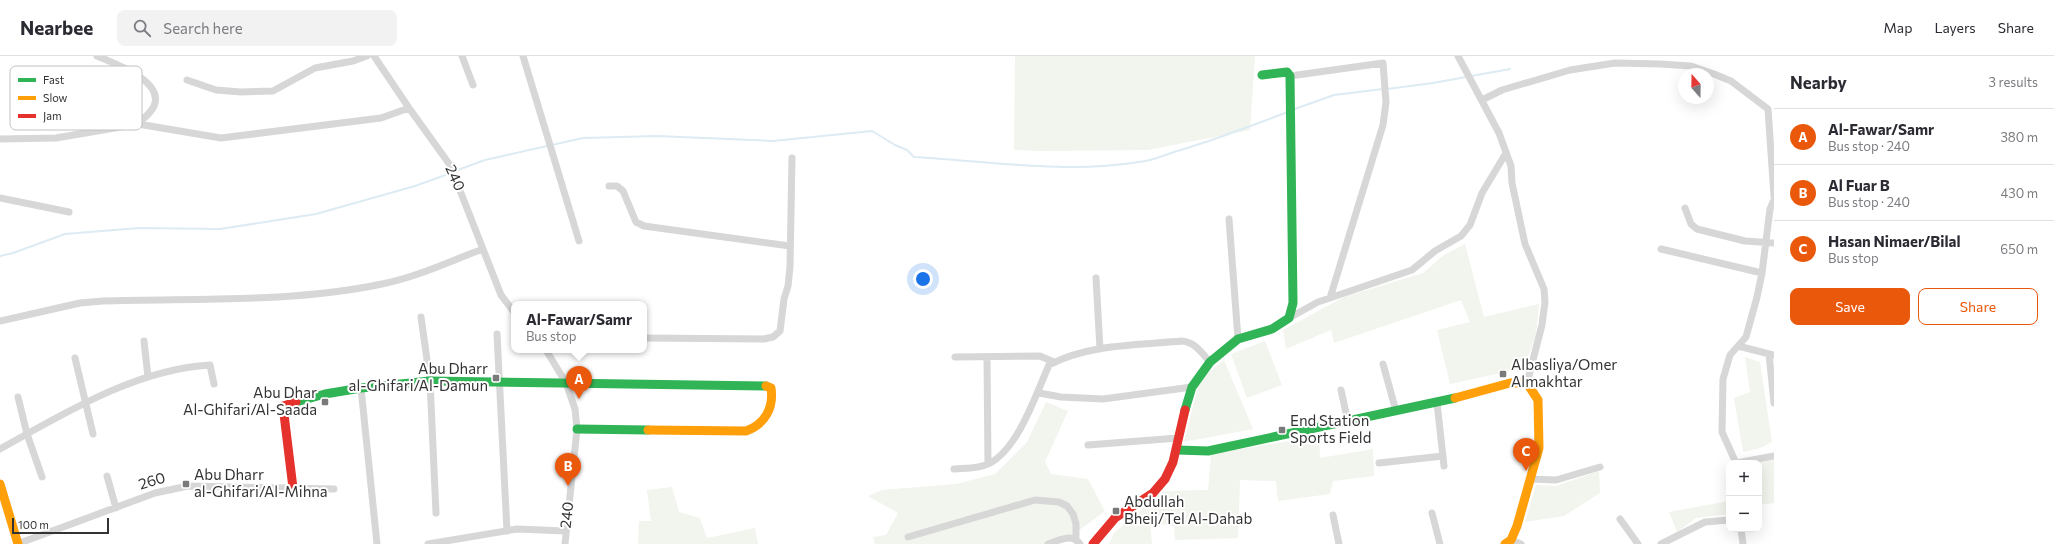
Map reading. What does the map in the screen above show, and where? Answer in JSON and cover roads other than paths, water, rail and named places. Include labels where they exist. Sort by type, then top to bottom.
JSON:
[{"type":"street","points":[[97,56],[122,66]]},
{"type":"street","points":[[187,80],[216,90],[241,92],[273,90],[315,68],[353,61],[367,56]]},
{"type":"street","name":"240","points":[[374,56],[450,165],[501,295],[511,308]]},
{"type":"street","points":[[462,56],[473,84]]},
{"type":"street","points":[[523,56],[579,241]]},
{"type":"street","points":[[1458,56],[1499,133],[1511,166],[1512,183],[1525,244],[1544,289],[1545,302],[1539,344],[1527,383]]},
{"type":"street","points":[[1290,76],[1383,63],[1386,102],[1383,125],[1330,298]]},
{"type":"street","points":[[1482,100],[1502,90],[1570,70],[1615,63],[1691,66],[1731,81],[1768,108],[1774,196]]},
{"type":"street","points":[[1262,75],[1287,72],[1290,76],[1293,303],[1289,318]]},
{"type":"street","points":[[142,78],[151,86],[155,93],[154,106],[142,120]]},
{"type":"street","points":[[142,125],[222,138],[381,118],[409,108]]},
{"type":"street","points":[[0,139],[56,138],[103,130]]},
{"type":"street","points":[[1092,544],[1114,519],[1134,503],[1151,494],[1161,485],[1170,473],[1192,387],[1210,362],[1238,339],[1272,329],[1318,302],[1412,270],[1436,251],[1461,236],[1470,225],[1482,193],[1506,153]]},
{"type":"street","points":[[647,338],[773,337],[780,331],[784,299],[788,286],[792,158]]},
{"type":"street","points":[[610,186],[617,186],[622,191],[632,216],[636,222],[644,226],[790,246]]},
{"type":"street","points":[[0,198],[69,212]]},
{"type":"street","points":[[1734,460],[1724,439],[1722,424],[1725,370],[1730,355],[1746,337],[1762,272],[1770,209],[1774,200]]},
{"type":"street","points":[[1685,208],[1691,224],[1697,229],[1745,241],[1766,244],[1774,243]]},
{"type":"street","points":[[1229,219],[1238,339]]},
{"type":"street","points":[[0,321],[80,303],[103,301],[273,297],[352,289],[384,284],[483,249]]},
{"type":"street","points":[[1661,249],[1762,272]]},
{"type":"street","points":[[1096,278],[1100,349]]},
{"type":"street","points":[[421,317],[430,381],[436,513]]},
{"type":"street","points":[[497,334],[507,530]]},
{"type":"street","points":[[144,341],[148,377]]},
{"type":"street","points":[[954,469],[988,464],[999,458],[1009,447],[1038,393],[1049,366],[1054,362],[1082,352],[1100,349],[1190,342],[1199,349],[1210,362]]},
{"type":"street","points":[[1738,346],[1771,355],[1774,403]]},
{"type":"street","name":"240","points":[[548,353],[566,383],[575,409],[577,429],[565,544]]},
{"type":"street","points":[[955,357],[987,358],[1040,356],[1049,358],[1054,362]]},
{"type":"street","points":[[75,358],[84,403],[93,434]]},
{"type":"street","points":[[987,358],[988,464]]},
{"type":"street","points":[[1383,364],[1396,411]]},
{"type":"street","points":[[0,448],[84,403],[148,377],[186,366],[210,365],[214,384]]},
{"type":"street","points":[[293,488],[284,406],[325,394],[360,388],[430,381],[764,385],[771,388],[773,393],[765,420],[759,426],[746,431],[577,429]]},
{"type":"street","points":[[1177,450],[1208,451],[1437,403],[1510,383],[1527,383]]},
{"type":"street","points":[[1521,544],[1508,542],[1517,526],[1539,448],[1538,400],[1527,383]]},
{"type":"street","points":[[1038,393],[1061,397],[1103,399],[1192,387]]},
{"type":"street","points":[[360,388],[378,544]]},
{"type":"street","points":[[1341,390],[1348,422]]},
{"type":"street","points":[[18,397],[27,434],[42,477]]},
{"type":"street","points":[[1437,403],[1444,466]]},
{"type":"street","points":[[1088,445],[1178,438]]},
{"type":"street","points":[[1379,463],[1442,456]]},
{"type":"street","points":[[1752,460],[1774,456]]},
{"type":"street","points":[[1530,479],[1556,480],[1600,467]]},
{"type":"street","points":[[107,476],[116,508]]},
{"type":"street","points":[[0,484],[18,544]]},
{"type":"street","name":"260","points":[[18,544],[155,493],[188,486],[334,489]]},
{"type":"street","points":[[908,537],[1035,500],[1059,502],[1067,506],[1073,514],[1078,541]]},
{"type":"street","points":[[1432,513],[1440,544]]},
{"type":"street","points":[[1332,515],[1339,544]]},
{"type":"street","points":[[1620,519],[1638,544]]},
{"type":"street","points":[[1661,544],[1705,522],[1726,520]]},
{"type":"street","points":[[428,544],[517,529],[566,532]]},
{"type":"street","points":[[1741,532],[1743,544]]},
{"type":"street","points":[[1048,544],[1070,537],[1078,541]]},
{"type":"waterway","points":[[1387,89],[1433,83],[1510,69]]},
{"type":"waterway","points":[[1292,110],[1334,95],[1383,89]]},
{"type":"waterway","points":[[455,171],[485,160],[583,138],[657,136],[773,141],[872,131],[895,145],[907,150],[914,157],[1026,166],[1083,167],[1111,165],[1152,159],[1189,148],[1288,112]]},
{"type":"waterway","points":[[0,256],[13,253],[65,234],[139,228],[220,229],[316,214],[415,186],[451,173]]},
{"type":"place","name":"Albasliya/Omer Almakhtar","points":[[1503,374]]},
{"type":"place","name":"Abu Dharr al-Ghifari/Al-Damun","points":[[496,378]]},
{"type":"place","name":"Al-Fawar/Samr","points":[[579,399]]},
{"type":"place","name":"Abu Dhar Al-Ghifari/Al-Saada","points":[[325,402]]},
{"type":"place","name":"End Station Sports Field","points":[[1282,430]]},
{"type":"place","name":"Hasan Nimaer/Bilal","points":[[1526,471]]},
{"type":"place","name":"Abu Dharr al-Ghifari/Al-Mihna","points":[[186,484]]},
{"type":"place","name":"Al Fuar B","points":[[568,486]]},
{"type":"place","name":"Abdullah Bheij/Tel Al-Dahab","points":[[1116,511]]}]
